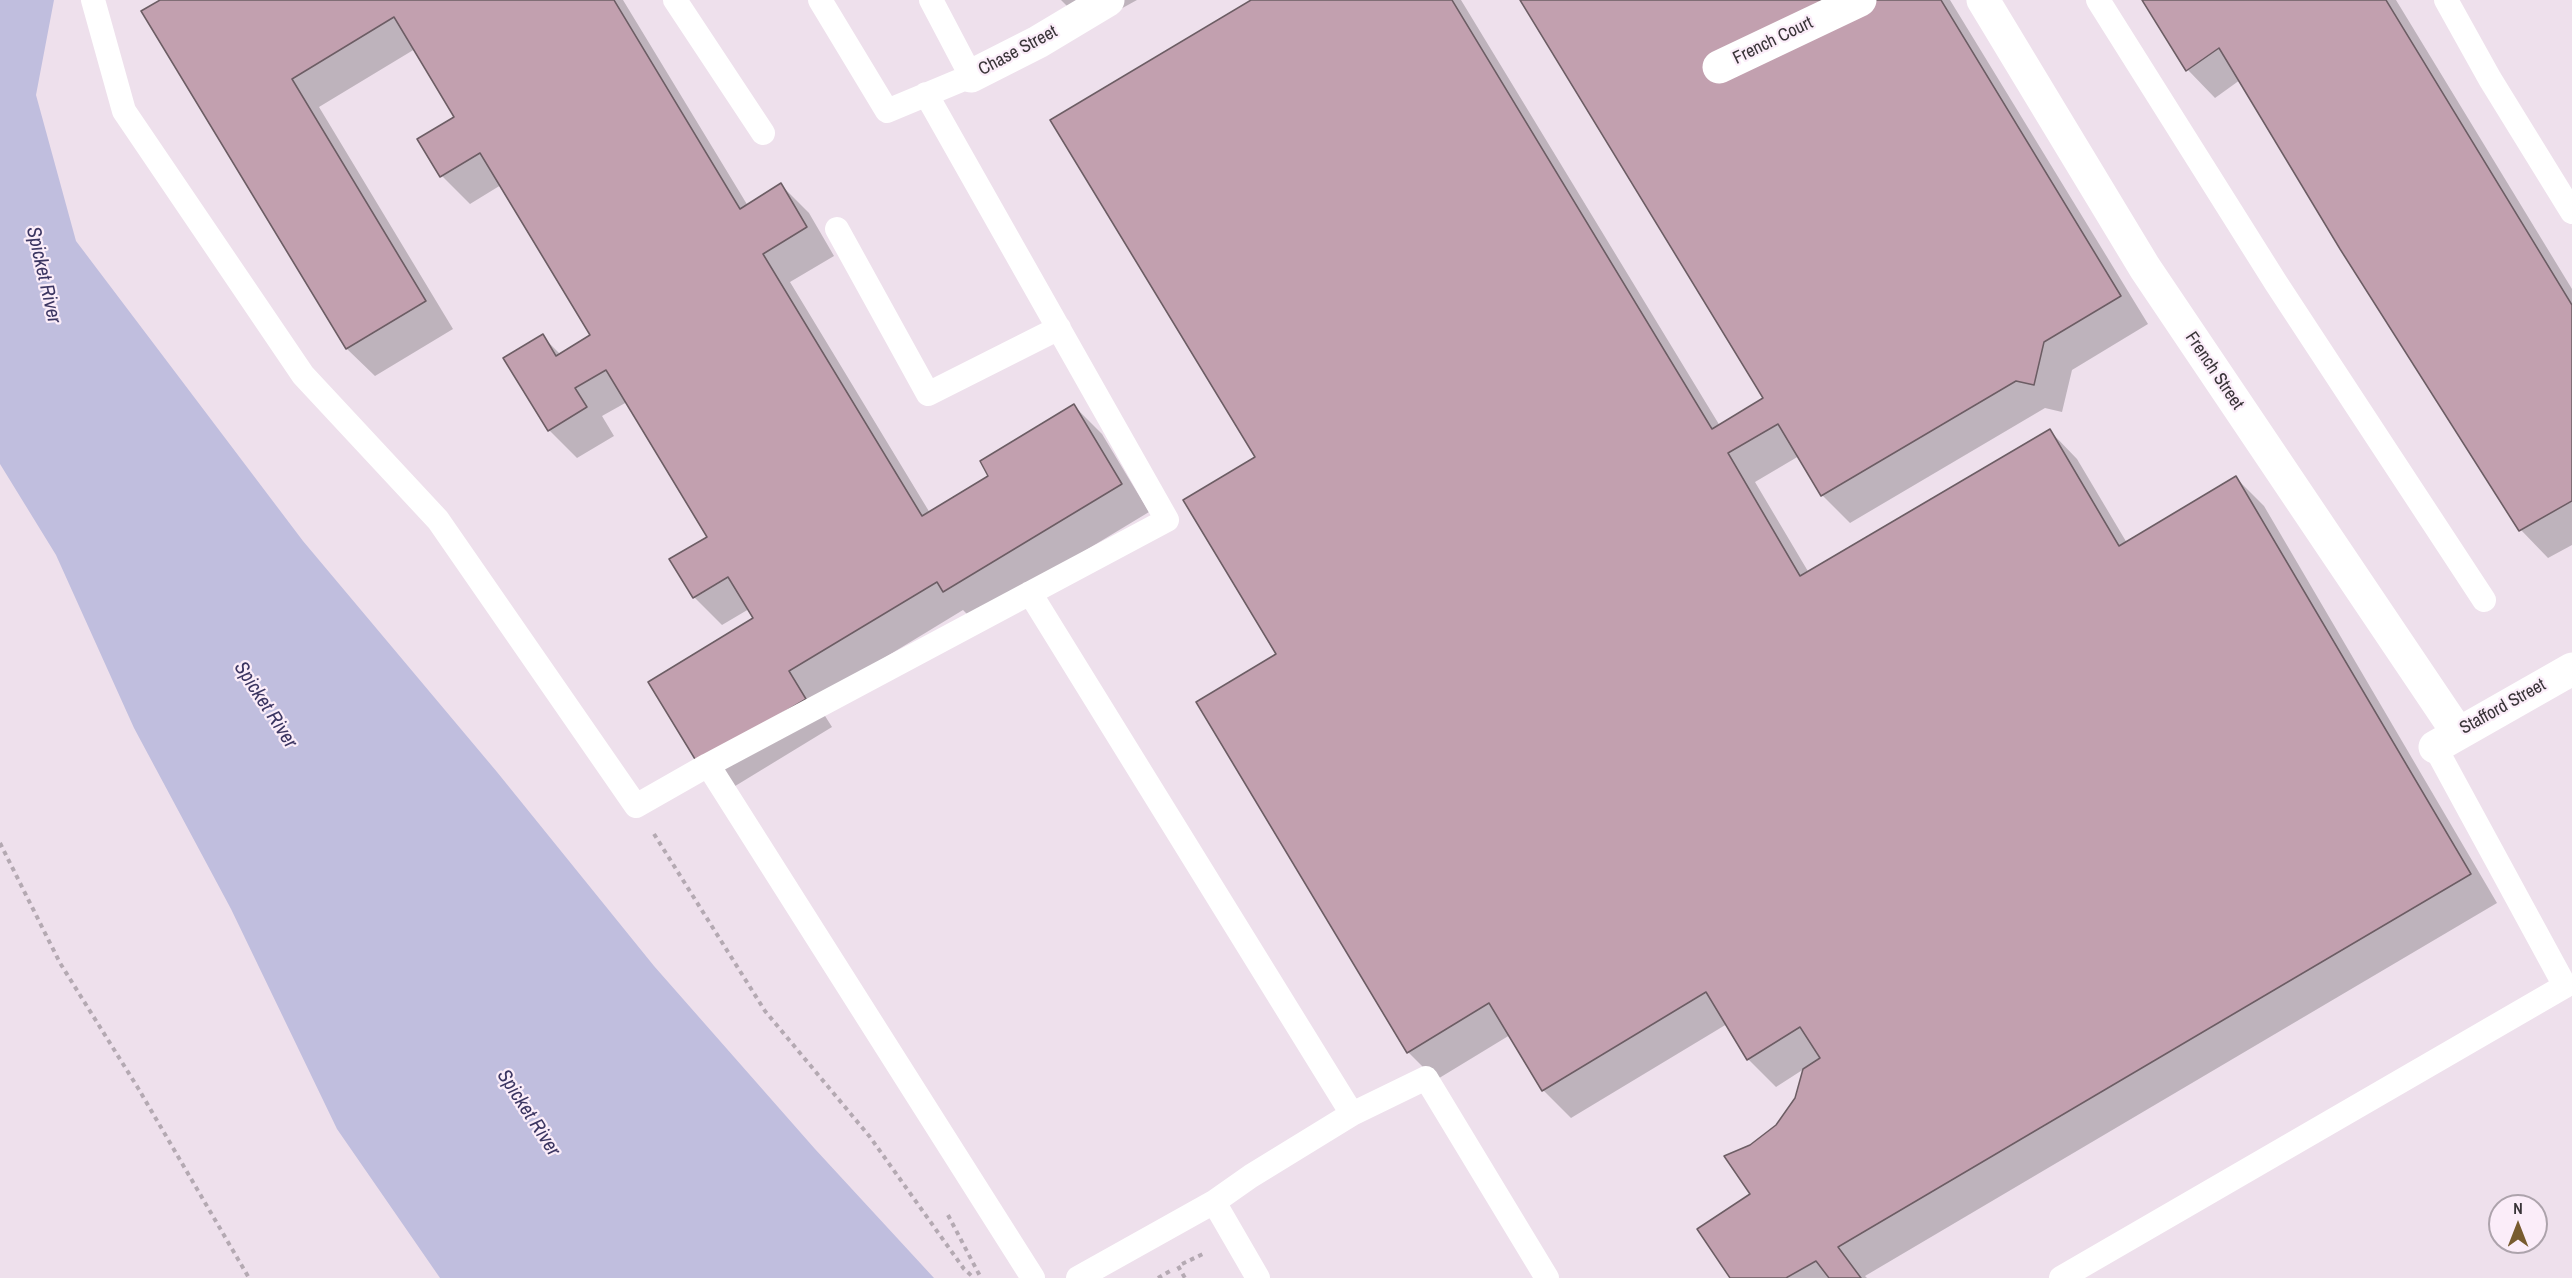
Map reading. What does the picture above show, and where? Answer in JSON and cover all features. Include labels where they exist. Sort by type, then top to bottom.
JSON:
[{"type":"street","name":"Chase Street","points":[[971,76],[1038,42],[1108,0]]},
{"type":"street","name":"French Court","points":[[1719,67],[1860,0]]},
{"type":"street","name":"French Street","points":[[1983,0],[2145,268],[2446,740]]},
{"type":"street","name":"Stafford Street","points":[[2446,740],[2572,669]]},
{"type":"lane","points":[[93,0],[124,111],[130,121],[303,375],[438,520],[636,806],[708,765],[1167,520],[926,94]]},
{"type":"lane","points":[[675,0],[763,133]]},
{"type":"lane","points":[[820,0],[887,111],[971,76]]},
{"type":"lane","name":"Chase Street","points":[[932,0],[971,76]]},
{"type":"lane","points":[[2098,0],[2276,283],[2484,600]]},
{"type":"lane","points":[[2446,0],[2490,79],[2572,212]]},
{"type":"lane","points":[[837,229],[928,394],[1059,328]]},
{"type":"lane","points":[[1030,593],[1352,1114]]},
{"type":"lane","points":[[2061,1278],[2565,986],[2446,740]]},
{"type":"lane","points":[[708,765],[1033,1278]]},
{"type":"lane","points":[[1078,1278],[1214,1202],[1251,1176],[1352,1114],[1426,1078],[1547,1278]]},
{"type":"lane","points":[[1214,1202],[1258,1278]]},
{"type":"path","points":[[636,806],[765,1011],[870,1137],[964,1269],[974,1278]]},
{"type":"path","points":[[0,843],[60,963],[138,1088],[249,1278]]},
{"type":"path","points":[[1158,1278],[1235,1239]]},
{"type":"path","points":[[1178,1266],[1185,1278]]},
{"type":"water","name":"Spicket River","points":[[0,0],[54,0],[36,95],[76,241],[303,541],[497,772],[654,966],[815,1149],[934,1278],[440,1278],[337,1129],[231,909],[134,728],[56,555],[0,464]]},
{"type":"building","points":[[160,0],[614,0],[740,209],[781,183],[807,227],[763,254],[922,516],[988,476],[980,461],[1074,404],[1122,484],[943,592],[937,582],[789,671],[806,699],[698,764],[648,682],[753,618],[728,577],[693,598],[669,559],[707,537],[606,370],[575,388],[587,407],[548,431],[503,358],[543,334],[556,356],[590,335],[480,153],[440,177],[417,139],[454,117],[394,17],[292,79],[426,301],[346,349],[141,11]]},
{"type":"building","points":[[1251,0],[1452,0],[1712,429],[1763,398],[1520,0],[1941,0],[2121,296],[2044,342],[2034,385],[2016,381],[1821,496],[1778,424],[1728,453],[1800,576],[2050,429],[2119,546],[2236,476],[2471,874],[1838,1247],[1861,1278],[1829,1278],[1816,1261],[1786,1278],[1730,1278],[1697,1229],[1750,1194],[1724,1156],[1750,1145],[1776,1125],[1795,1098],[1803,1069],[1820,1058],[1800,1027],[1747,1060],[1706,992],[1542,1091],[1489,1003],[1407,1053],[1196,702],[1276,654],[1183,500],[1255,457],[1050,120]]},
{"type":"building","points":[[2142,0],[2386,0],[2572,305],[2572,501],[2519,531],[2340,249],[2219,48],[2186,71]]}]
